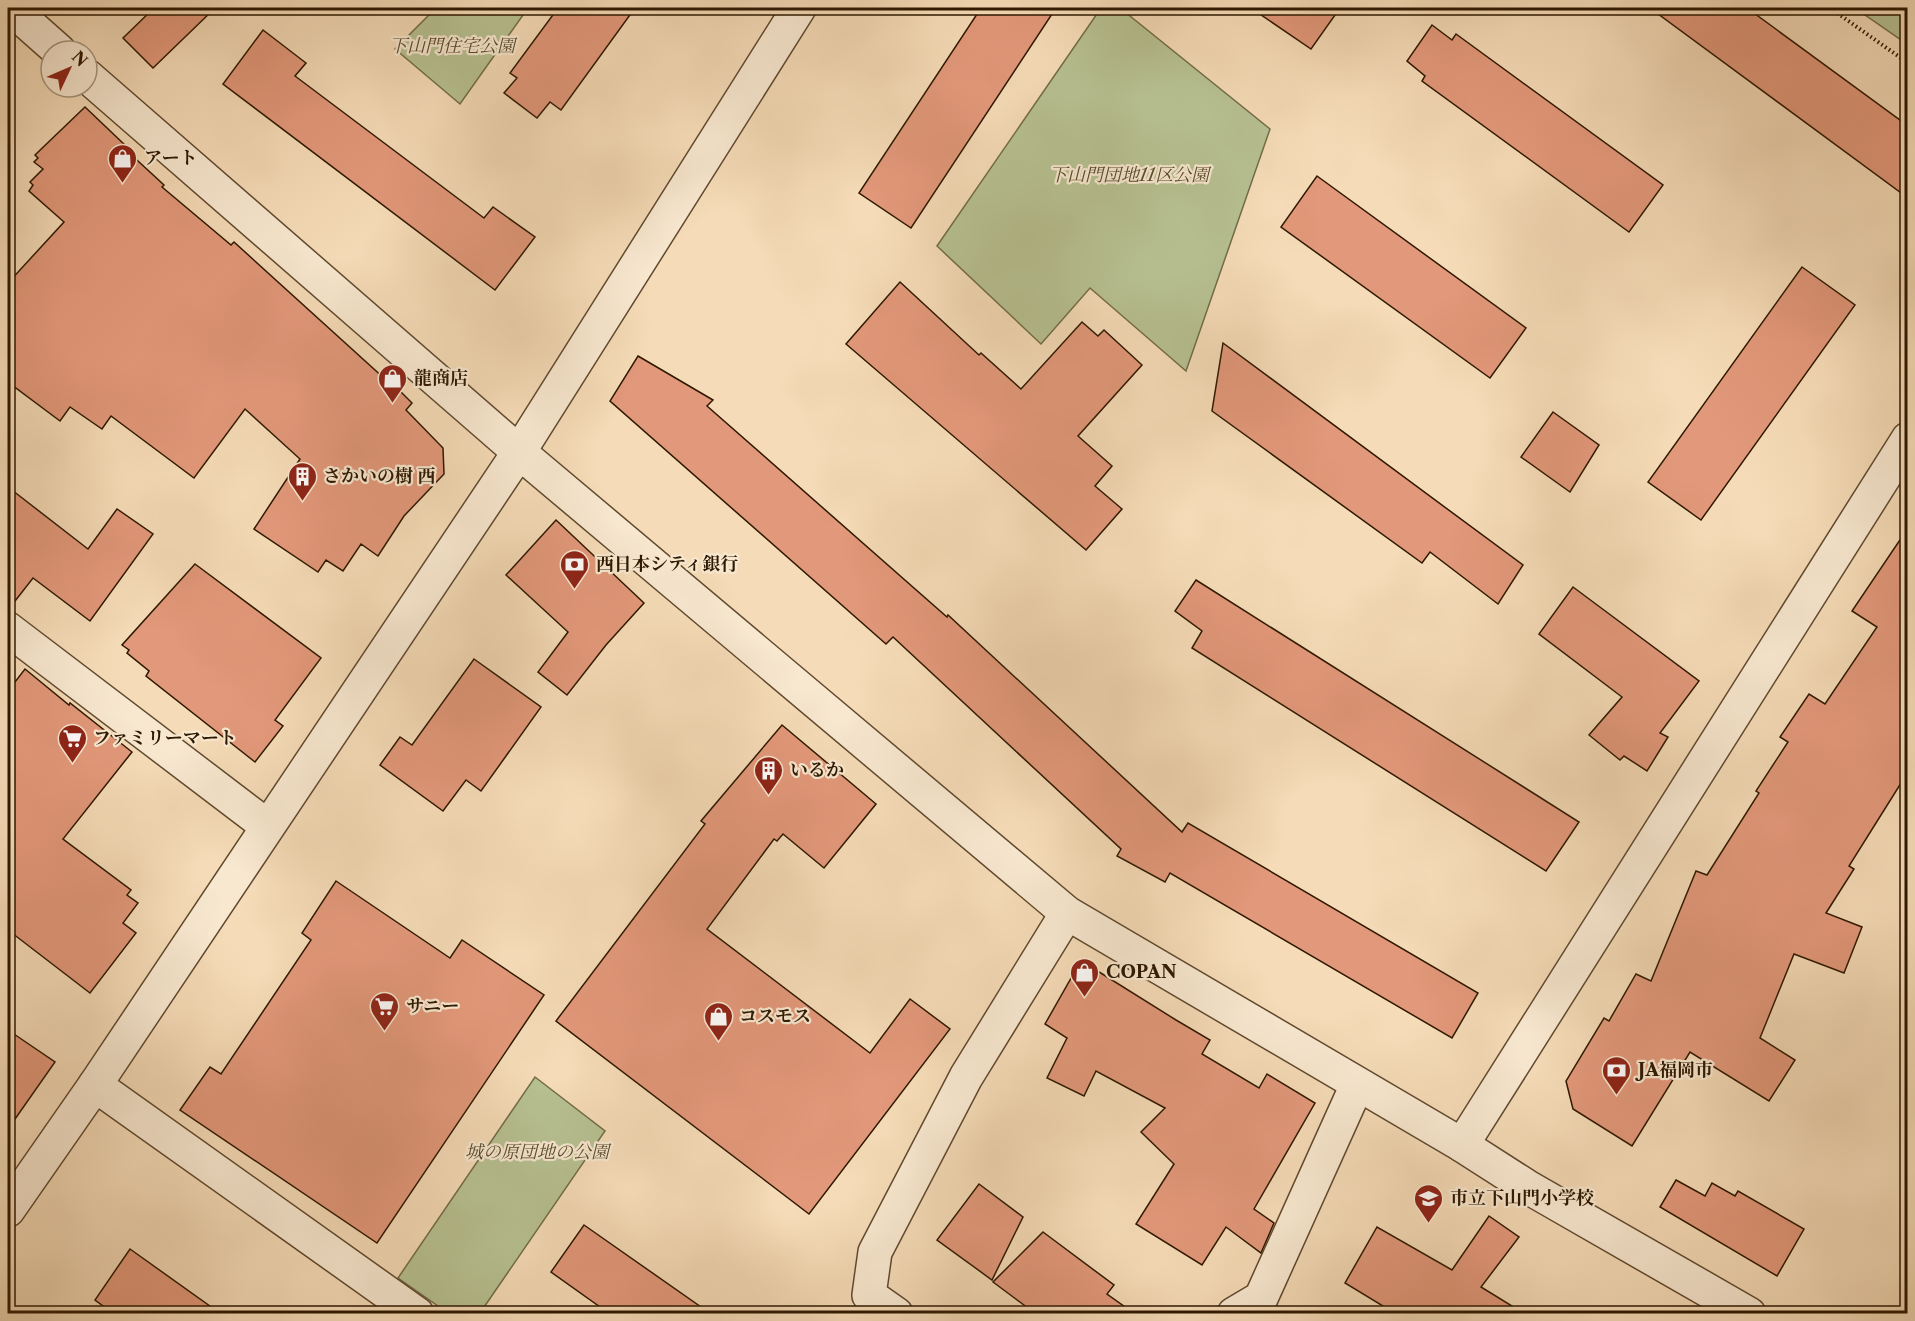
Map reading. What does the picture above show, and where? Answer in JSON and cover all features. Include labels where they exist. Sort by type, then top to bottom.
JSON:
[{"type":"street","points":[[8,1210],[519,452],[799,8]]},
{"type":"street","points":[[8,12],[24,20],[45,39]]},
{"type":"street","points":[[99,85],[519,452],[1067,913],[1462,1145],[1526,1186],[1749,1314]]},
{"type":"street","points":[[1462,1145],[1908,439]]},
{"type":"street","points":[[8,629],[267,826]]},
{"type":"street","points":[[874,1308],[875,1252],[966,1077],[1067,913]]},
{"type":"street","points":[[94,1085],[417,1314]]},
{"type":"street","points":[[1234,1314],[1261,1298],[1357,1085]]},
{"type":"path","points":[[1830,8],[1908,63]]},
{"type":"green space","name":"下山門住宅公園","points":[[436,8],[528,8],[460,104],[395,49]]},
{"type":"green space","name":"下山門団地11区公園","points":[[1101,8],[1120,8],[1270,129],[1186,371],[1090,288],[1041,344],[937,246]]},
{"type":"green space","points":[[1855,8],[1907,8],[1907,44]]},
{"type":"green space","name":"城の原団地の公園","points":[[535,1077],[605,1131],[480,1313],[448,1313],[398,1278]]},
{"type":"building","points":[[154,8],[215,8],[153,68],[123,38]]},
{"type":"building","points":[[558,8],[635,8],[561,110],[550,102],[537,118],[504,93],[517,78],[510,73]]},
{"type":"building","points":[[981,8],[1056,8],[911,228],[859,193]]},
{"type":"building","points":[[1251,8],[1340,8],[1311,49]]},
{"type":"building","points":[[1650,8],[1747,8],[1908,126],[1908,198]]},
{"type":"building","points":[[1432,25],[1452,40],[1456,34],[1663,185],[1629,232],[1422,81],[1425,76],[1407,61]]},
{"type":"building","points":[[263,30],[306,63],[295,76],[484,218],[493,207],[535,237],[495,290],[223,84]]},
{"type":"building","points":[[85,107],[164,185],[162,187],[231,245],[234,242],[385,379],[386,377],[412,403],[406,410],[443,448],[444,474],[404,516],[378,556],[361,544],[343,571],[326,560],[318,572],[254,529],[300,459],[245,409],[194,478],[111,416],[102,429],[70,407],[60,421],[8,382],[8,283],[64,222],[29,191],[33,185],[30,182],[43,169],[34,162],[38,158],[35,155]]},
{"type":"building","points":[[1317,176],[1526,328],[1490,378],[1281,227]]},
{"type":"building","points":[[1802,267],[1855,305],[1701,520],[1648,482]]},
{"type":"building","points":[[900,282],[979,355],[981,353],[1021,389],[1082,322],[1098,336],[1104,330],[1142,365],[1078,436],[1112,466],[1095,486],[1122,509],[1086,550],[846,344]]},
{"type":"building","points":[[1223,343],[1523,565],[1498,604],[1430,552],[1422,563],[1212,411]]},
{"type":"building","points":[[638,356],[713,400],[707,406],[947,617],[948,615],[1182,832],[1188,823],[1478,993],[1452,1038],[1170,873],[1165,882],[1117,856],[1121,849],[893,637],[886,644],[610,401]]},
{"type":"building","points":[[1553,412],[1599,445],[1570,492],[1521,457]]},
{"type":"building","points":[[8,487],[88,549],[117,509],[153,534],[90,621],[33,578],[8,610]]},
{"type":"building","name":"西日本シティ銀行","points":[[556,520],[644,603],[606,645],[567,695],[538,672],[568,632],[506,575]]},
{"type":"building","points":[[1908,528],[1908,772],[1849,866],[1854,869],[1826,913],[1862,927],[1844,973],[1794,954],[1760,1038],[1795,1060],[1769,1101],[1690,1052],[1632,1146],[1573,1109],[1566,1081],[1604,1018],[1609,1021],[1636,974],[1651,981],[1696,871],[1707,875],[1759,793],[1756,791],[1788,742],[1780,737],[1809,694],[1825,704],[1877,627],[1852,611]]},
{"type":"building","points":[[195,564],[321,658],[275,720],[283,726],[255,762],[146,676],[149,671],[127,653],[129,650],[122,645]]},
{"type":"building","points":[[1196,580],[1579,822],[1546,871],[1192,648],[1202,631],[1175,611]]},
{"type":"building","points":[[1573,587],[1699,681],[1660,733],[1668,737],[1647,771],[1624,756],[1620,760],[1589,735],[1622,697],[1539,634]]},
{"type":"building","points":[[474,659],[541,707],[481,791],[466,780],[443,811],[380,765],[400,737],[412,745]]},
{"type":"building","points":[[25,669],[132,752],[63,839],[131,890],[127,895],[138,903],[123,923],[136,933],[90,993],[8,930],[8,691]]},
{"type":"building","name":"コスモス","points":[[782,725],[876,804],[824,868],[783,834],[777,841],[774,839],[707,929],[870,1053],[910,999],[950,1029],[809,1214],[556,1021],[705,824],[701,821]]},
{"type":"building","name":"サニー","points":[[336,881],[450,958],[462,940],[544,995],[377,1243],[180,1110],[210,1067],[221,1074],[311,940],[302,933]]},
{"type":"building","points":[[1096,970],[1210,1040],[1202,1054],[1259,1088],[1267,1074],[1315,1103],[1254,1209],[1274,1223],[1261,1253],[1226,1227],[1202,1265],[1136,1224],[1174,1164],[1141,1132],[1165,1108],[1096,1071],[1084,1096],[1047,1078],[1067,1038],[1045,1024],[1074,973]]},
{"type":"building","points":[[8,1030],[55,1062],[8,1129]]},
{"type":"building","points":[[1676,1180],[1705,1196],[1712,1183],[1735,1196],[1738,1191],[1804,1229],[1777,1276],[1660,1207]]},
{"type":"building","points":[[979,1184],[1023,1217],[992,1280],[937,1240]]},
{"type":"building","points":[[1489,1216],[1519,1237],[1481,1287],[1525,1314],[1396,1314],[1345,1283],[1377,1227],[1452,1270]]},
{"type":"building","points":[[584,1225],[711,1314],[610,1314],[551,1272]]},
{"type":"building","points":[[1043,1232],[1114,1285],[1107,1294],[1135,1314],[1036,1314],[993,1282]]},
{"type":"building","points":[[130,1249],[221,1314],[114,1314],[95,1300]]},
{"type":"place","name":"アート","points":[[123,184]]},
{"type":"place","name":"龍商店","points":[[393,404]]},
{"type":"place","name":"さかいの樹 西","points":[[302,502]]},
{"type":"place","name":"西日本シティ銀行","points":[[575,590]]},
{"type":"place","name":"ファミリーマート","points":[[72,764]]},
{"type":"place","name":"いるか","points":[[769,796]]},
{"type":"place","name":"COPAN","points":[[1085,998]]},
{"type":"place","name":"サニー","points":[[385,1032]]},
{"type":"place","name":"コスモス","points":[[718,1042]]},
{"type":"place","name":"JA福岡市","points":[[1617,1096]]},
{"type":"place","name":"市立下山門小学校","points":[[1429,1224]]}]
